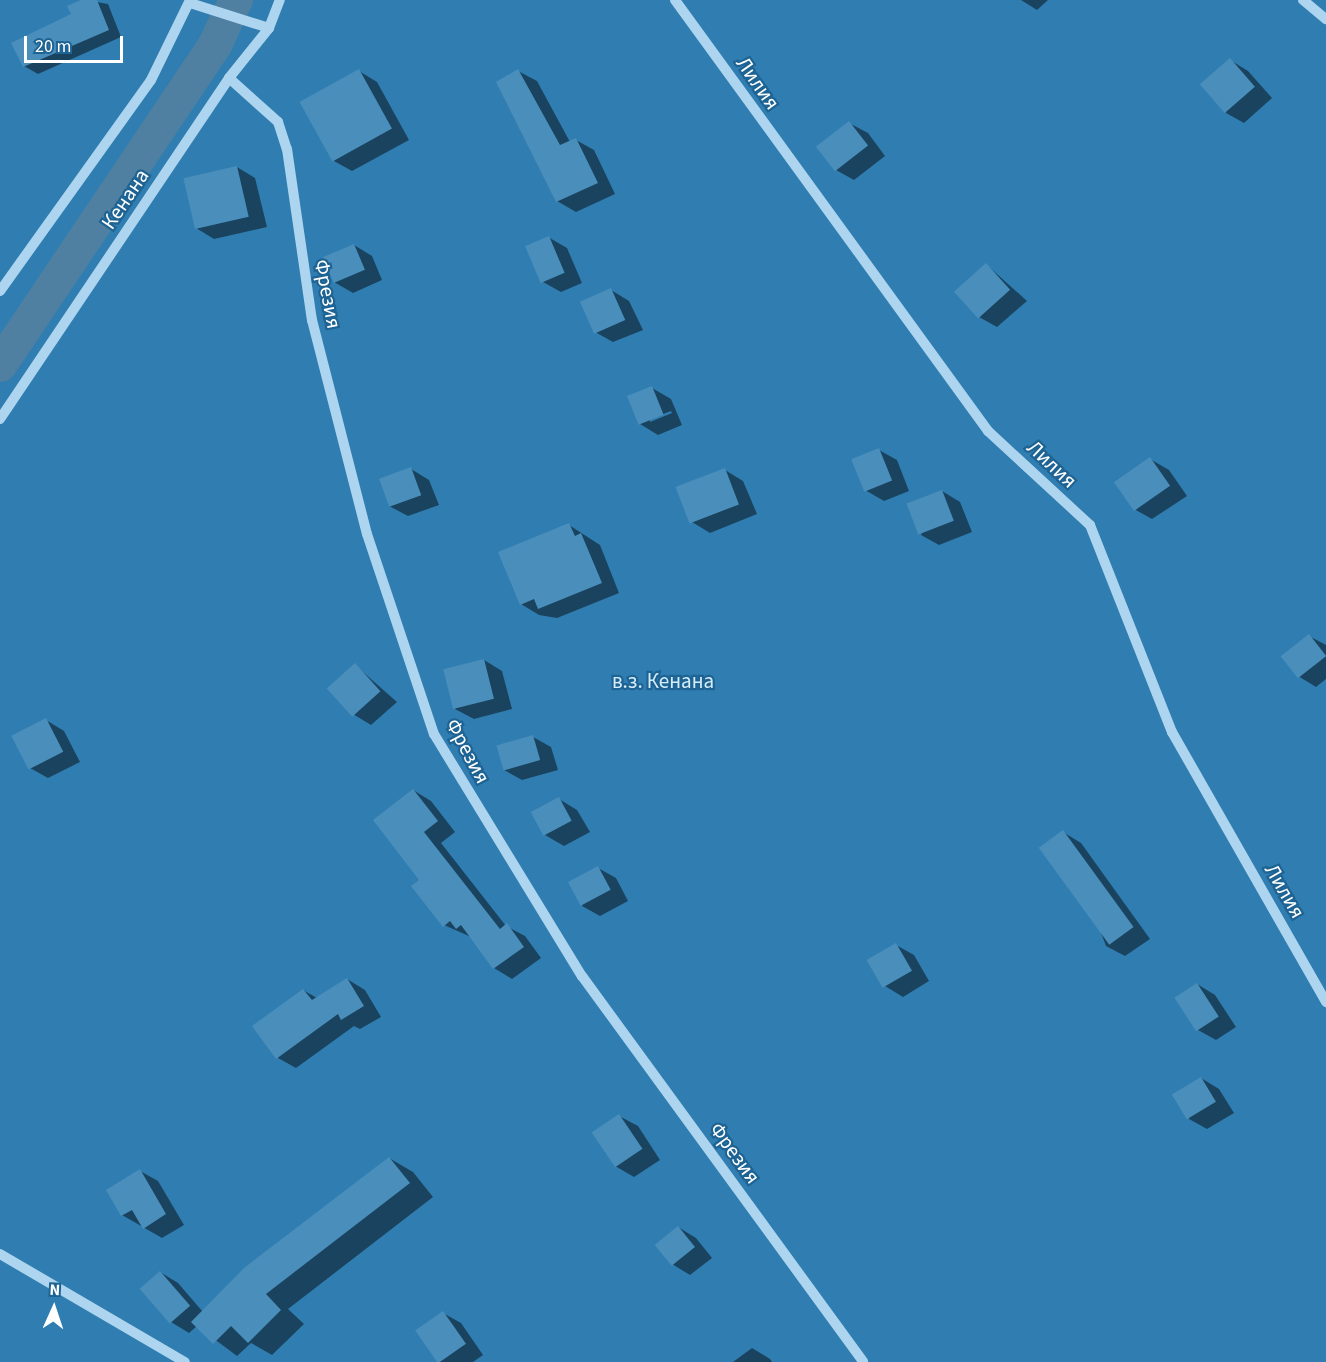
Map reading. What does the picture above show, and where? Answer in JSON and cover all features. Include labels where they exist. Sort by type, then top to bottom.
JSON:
[{"type":"street","name":"Кенана","points":[[0,419],[229,78],[269,28],[280,0]]},
{"type":"street","name":"Лилия","points":[[675,0],[988,431],[1090,525],[1172,732],[1326,1002]]},
{"type":"street","points":[[1303,0],[1326,18]]},
{"type":"street","points":[[0,291],[152,80],[190,2],[269,28]]},
{"type":"street","name":"Фрезия","points":[[229,78],[278,122],[287,149],[312,320],[367,534],[434,734],[582,976],[864,1362]]},
{"type":"street","points":[[0,1254],[185,1362]]},
{"type":"green space","name":"в.з. Кенана","points":[[0,0],[1326,0],[1326,1362],[0,1362]]},
{"type":"building","points":[[81,0],[97,0],[109,30],[23,67],[11,43],[71,14],[67,6]]},
{"type":"building","points":[[1230,58],[1255,87],[1225,113],[1200,84]]},
{"type":"building","points":[[359,69],[392,128],[332,161],[300,102]]},
{"type":"building","points":[[518,69],[560,145],[576,138],[598,183],[556,202],[496,82]]},
{"type":"building","points":[[849,121],[868,145],[835,171],[816,147]]},
{"type":"building","points":[[237,166],[249,217],[195,229],[183,178]]},
{"type":"building","points":[[549,236],[565,273],[541,283],[525,246]]},
{"type":"building","points":[[354,244],[365,270],[334,283],[323,257]]},
{"type":"building","points":[[986,263],[1010,290],[978,319],[954,292]]},
{"type":"building","points":[[611,288],[625,320],[594,334],[580,302]]},
{"type":"building","points":[[652,386],[664,415],[639,425],[627,396]]},
{"type":"building","points":[[879,448],[892,480],[864,492],[851,459]]},
{"type":"building","points":[[1150,457],[1170,486],[1134,511],[1114,482]]},
{"type":"building","points":[[411,467],[421,495],[389,507],[379,479]]},
{"type":"building","points":[[725,468],[739,504],[689,523],[676,487]]},
{"type":"building","points":[[942,490],[954,521],[918,534],[907,504]]},
{"type":"building","points":[[569,523],[575,536],[581,533],[602,583],[538,609],[534,599],[520,605],[498,552]]},
{"type":"building","points":[[1309,634],[1326,656],[1298,678],[1281,656]]},
{"type":"building","points":[[484,659],[494,699],[453,709],[443,669]]},
{"type":"building","points":[[355,663],[380,691],[352,717],[327,688]]},
{"type":"building","points":[[46,718],[63,752],[29,770],[11,736]]},
{"type":"building","points":[[533,735],[540,760],[504,770],[496,745]]},
{"type":"building","points":[[413,789],[438,821],[424,832],[500,929],[507,923],[524,947],[493,969],[461,925],[456,929],[450,921],[443,927],[411,886],[419,880],[373,820]]},
{"type":"building","points":[[559,797],[572,821],[543,836],[531,812]]},
{"type":"building","points":[[1063,830],[1134,927],[1109,945],[1039,848]]},
{"type":"building","points":[[598,866],[611,890],[581,906],[568,882]]},
{"type":"building","points":[[896,943],[912,971],[883,988],[867,960]]},
{"type":"building","points":[[347,978],[364,1006],[341,1020],[338,1014],[276,1059],[252,1026],[303,989],[312,1000]]},
{"type":"building","points":[[1197,983],[1219,1017],[1196,1031],[1174,998]]},
{"type":"building","points":[[1201,1077],[1216,1102],[1187,1119],[1172,1095]]},
{"type":"building","points":[[619,1114],[642,1149],[615,1167],[592,1132]]},
{"type":"building","points":[[389,1157],[410,1183],[266,1294],[281,1310],[248,1343],[231,1326],[213,1344],[191,1322],[244,1268]]},
{"type":"building","points":[[140,1169],[166,1214],[143,1229],[132,1210],[121,1216],[106,1190]]},
{"type":"building","points":[[678,1226],[695,1247],[672,1266],[655,1245]]},
{"type":"building","points":[[160,1271],[190,1306],[170,1323],[140,1289]]},
{"type":"building","points":[[443,1311],[466,1344],[437,1362],[415,1331]]},
{"type":"waterway","points":[[0,365],[215,45],[236,0]]}]
